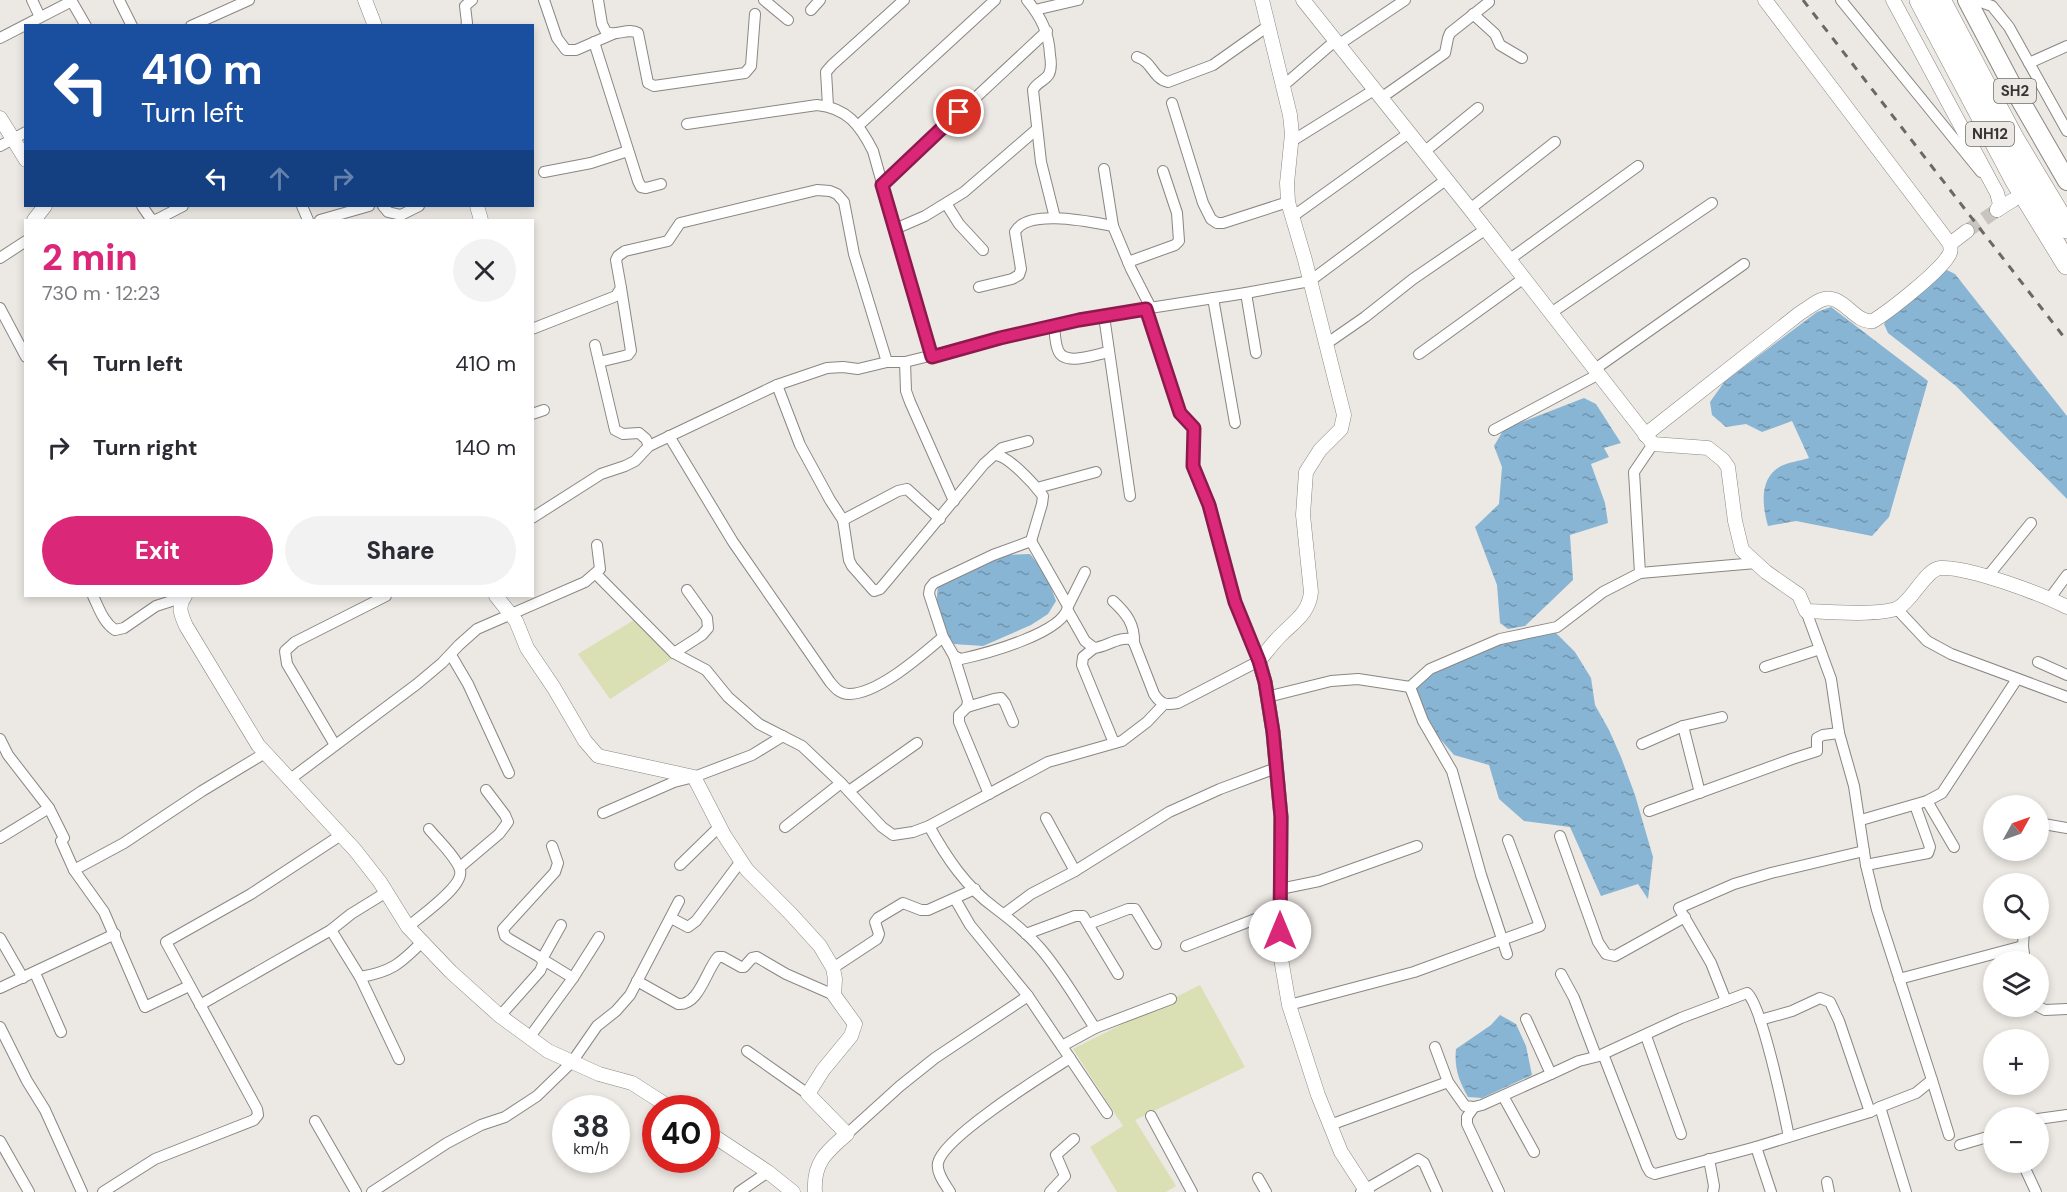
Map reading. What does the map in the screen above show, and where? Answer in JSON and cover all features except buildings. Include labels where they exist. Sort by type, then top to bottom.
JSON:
[{"type":"highway","name":"NH12","points":[[1920,0],[2016,181],[2067,264]]},
{"type":"highway","name":"NH12","points":[[1941,0],[2013,138],[2067,228]]},
{"type":"main road","name":"SH2","points":[[1967,0],[2015,91],[2067,181]]},
{"type":"street","points":[[32,0],[40,17]]},
{"type":"street","points":[[27,24],[72,0],[85,24]]},
{"type":"street","points":[[120,0],[131,24]]},
{"type":"street","points":[[365,0],[374,24]]},
{"type":"street","points":[[467,24],[465,6],[472,0]]},
{"type":"street","points":[[544,0],[557,38],[566,50],[576,50],[613,34],[633,31],[638,33],[648,83],[654,86],[745,73],[751,66],[755,14]]},
{"type":"street","points":[[598,0],[603,28],[609,34],[613,34]]},
{"type":"street","points":[[764,0],[788,20]]},
{"type":"street","points":[[811,10],[820,0]]},
{"type":"street","points":[[828,106],[826,72],[832,64],[904,0]]},
{"type":"street","points":[[859,125],[995,0]]},
{"type":"street","points":[[1027,0],[1047,31],[1050,45],[1050,73],[1033,90],[1041,162],[1055,218]]},
{"type":"street","points":[[1035,10],[1076,0]]},
{"type":"street","points":[[1113,601],[1126,612],[1134,630],[1134,643],[1154,694],[1159,702],[1164,704],[1178,702],[1259,661],[1304,613],[1310,602],[1304,515],[1306,472],[1320,450],[1341,429],[1344,415],[1288,201],[1287,183],[1292,141],[1290,115],[1262,0]]},
{"type":"street","points":[[1303,0],[1510,259],[1649,440],[1708,448],[1728,467],[1735,521],[1742,550],[1799,596],[1831,679],[1839,734],[1854,786],[1861,820],[1866,865],[1877,910],[1949,1135]]},
{"type":"street","points":[[1283,86],[1336,43],[1405,0]]},
{"type":"street","points":[[1640,573],[1634,472],[1649,440],[1782,327],[1821,300],[1829,298],[1835,300],[1869,322],[1879,318],[1937,270],[1951,251],[1950,244],[1765,0]]},
{"type":"street","points":[[1841,0],[1993,186]]},
{"type":"street","points":[[1893,0],[2000,200],[1997,210],[2013,200]]},
{"type":"street","points":[[1975,0],[1992,6],[2009,27],[2067,131]]},
{"type":"street","points":[[195,24],[244,1]]},
{"type":"street","points":[[1292,141],[1445,54],[1450,33],[1489,2]]},
{"type":"street","points":[[1473,14],[1492,30],[1500,45],[1522,58]]},
{"type":"street","points":[[0,38],[24,25]]},
{"type":"street","points":[[1137,57],[1148,62],[1158,77],[1168,82],[1213,65],[1268,26]]},
{"type":"street","points":[[882,185],[1047,31]]},
{"type":"street","points":[[594,42],[641,187],[661,184]]},
{"type":"street","points":[[2029,63],[2067,46]]},
{"type":"street","points":[[1172,103],[1203,203],[1211,219],[1222,224],[1288,201]]},
{"type":"street","points":[[687,124],[817,105],[828,106],[859,125],[873,150],[932,357]]},
{"type":"street","points":[[1424,152],[1478,108]]},
{"type":"street","points":[[0,118],[19,135],[24,153]]},
{"type":"street","points":[[895,229],[947,205],[1037,129]]},
{"type":"street","points":[[1292,217],[1409,133]]},
{"type":"street","points":[[0,147],[19,135]]},
{"type":"street","points":[[1470,209],[1555,142]]},
{"type":"street","points":[[544,172],[584,165],[628,151]]},
{"type":"street","points":[[1510,259],[1638,166]]},
{"type":"street","points":[[1104,169],[1113,226],[1149,309],[1180,413],[1194,428],[1193,466],[1209,505],[1235,602],[1259,661],[1267,697],[1281,817],[1280,953],[1289,1005],[1318,1095],[1341,1152],[1364,1191],[1418,1159],[1424,1164],[1437,1192]]},
{"type":"street","points":[[1128,262],[1179,242],[1177,213],[1163,171]]},
{"type":"street","points":[[534,517],[601,474],[635,461],[649,446],[777,385],[826,368],[836,366],[858,369],[887,362],[905,362],[1053,326],[1310,281],[1447,179]]},
{"type":"street","points":[[599,362],[628,355],[631,351],[616,260],[618,256],[625,251],[668,241],[680,223],[817,190],[837,194],[844,202],[854,254],[887,362]]},
{"type":"street","points":[[1551,313],[1712,203]]},
{"type":"street","points":[[947,205],[959,224],[983,250]]},
{"type":"street","points":[[158,219],[181,207]]},
{"type":"street","points":[[324,219],[366,207]]},
{"type":"street","points":[[383,207],[399,218],[416,207]]},
{"type":"street","points":[[979,287],[1012,279],[1019,275],[1021,268],[1015,232],[1018,226],[1055,218],[1113,226]]},
{"type":"street","points":[[1326,344],[1413,279],[1486,229]]},
{"type":"street","points":[[1950,244],[1967,231]]},
{"type":"street","points":[[0,258],[24,242]]},
{"type":"street","points":[[1494,430],[1597,372],[1744,264]]},
{"type":"street","points":[[1419,354],[1524,278]]},
{"type":"street","points":[[534,328],[616,296],[621,288]]},
{"type":"street","points":[[1246,293],[1256,353]]},
{"type":"street","points":[[1212,298],[1235,423]]},
{"type":"street","points":[[0,308],[24,353]]},
{"type":"street","points":[[1104,316],[1130,496]]},
{"type":"street","points":[[1053,326],[1057,349],[1065,358],[1072,359],[1109,352]]},
{"type":"street","points":[[595,345],[615,430],[623,434],[639,433],[646,439],[649,446]]},
{"type":"street","points":[[905,362],[906,391],[954,501]]},
{"type":"street","points":[[777,385],[800,445],[843,520],[849,560],[871,589],[877,591],[994,455],[1002,448],[1028,441]]},
{"type":"street","points":[[534,413],[544,410]]},
{"type":"street","points":[[669,436],[733,542],[837,690],[849,694],[858,693],[894,676],[943,637]]},
{"type":"street","points":[[994,455],[1002,455],[1037,488],[1043,498],[1031,541],[1085,641],[1094,648]]},
{"type":"street","points":[[1037,488],[1096,472]]},
{"type":"street","points":[[843,520],[898,491],[907,489],[940,519]]},
{"type":"street","points":[[1988,576],[2031,523]]},
{"type":"street","points":[[967,707],[968,701],[954,657],[943,637],[929,594],[930,588],[934,583],[993,555],[1031,541]]},
{"type":"street","points":[[289,780],[417,684],[477,629],[585,582],[596,574],[600,569],[597,545]]},
{"type":"street","points":[[1267,697],[1331,681],[1358,680],[1410,687],[1430,669],[1500,639],[1557,627],[1603,592],[1640,573],[1756,563]]},
{"type":"street","points":[[1806,611],[1879,612],[1897,609],[1919,588],[1930,573],[1938,568],[1988,576],[2050,598],[2067,607]]},
{"type":"street","points":[[954,657],[961,659],[1017,643],[1050,628],[1065,616],[1085,572]]},
{"type":"street","points":[[596,574],[674,653],[705,670],[743,712],[759,724],[802,747],[888,832],[901,835],[929,826],[1047,762],[1114,744],[1133,734],[1164,704]]},
{"type":"street","points":[[2050,598],[2067,575]]},
{"type":"street","points":[[674,653],[702,635],[708,628],[707,618],[687,590]]},
{"type":"street","points":[[94,597],[105,620],[115,630],[124,628],[156,606],[182,597]]},
{"type":"street","points":[[184,597],[180,604],[180,612],[186,626],[258,745],[341,835],[380,882],[408,927],[422,942],[451,972],[500,1016],[548,1051],[599,1074],[632,1083],[651,1095]]},
{"type":"street","points":[[335,745],[287,664],[285,651],[295,642],[384,597]]},
{"type":"street","points":[[497,597],[516,621],[527,648],[585,741],[598,756],[694,777],[747,870],[820,946],[833,968],[834,995]]},
{"type":"street","points":[[1897,609],[1927,642],[1951,654],[2067,697]]},
{"type":"street","points":[[1114,744],[1082,665],[1083,657],[1094,648],[1104,647],[1124,638],[1131,639],[1134,643]]},
{"type":"street","points":[[1765,667],[1820,650]]},
{"type":"street","points":[[451,655],[468,684],[509,773]]},
{"type":"street","points":[[2038,662],[2067,675]]},
{"type":"street","points":[[1861,820],[1916,805],[1938,796],[1945,790],[2017,679]]},
{"type":"street","points":[[1410,687],[1423,721],[1452,771],[1481,875],[1507,954]]},
{"type":"street","points":[[989,794],[959,722],[959,715],[967,707],[1001,699],[1013,722]]},
{"type":"street","points":[[1642,744],[1683,726],[1722,717]]},
{"type":"street","points":[[1683,726],[1700,793]]},
{"type":"street","points":[[1649,811],[1765,768],[1814,753],[1817,751],[1817,738],[1823,735],[1839,734]]},
{"type":"street","points":[[603,813],[674,782],[694,777],[752,755],[783,736]]},
{"type":"street","points":[[0,739],[8,755],[49,808],[64,838],[61,841],[74,870],[104,912],[115,934],[145,1007],[189,986]]},
{"type":"street","points":[[785,827],[917,743]]},
{"type":"street","points":[[74,870],[124,843],[202,791],[265,753]]},
{"type":"street","points":[[1004,914],[1031,894],[1075,871],[1169,812],[1220,789],[1276,768]]},
{"type":"street","points":[[460,867],[507,826],[507,818],[486,790]]},
{"type":"street","points":[[1927,801],[1954,847]]},
{"type":"street","points":[[1866,865],[1925,854],[1930,850],[1916,805]]},
{"type":"street","points":[[0,838],[49,808]]},
{"type":"street","points":[[1047,818],[1075,871]]},
{"type":"street","points":[[2049,825],[2067,828]]},
{"type":"street","points":[[681,865],[720,826]]},
{"type":"street","points":[[929,826],[945,855],[975,889],[1026,934],[1057,970],[1095,1028]]},
{"type":"street","points":[[408,927],[461,878],[460,867],[429,829]]},
{"type":"street","points":[[103,1192],[155,1159],[254,1120],[258,1115],[257,1109],[166,942],[251,894],[341,835]]},
{"type":"street","points":[[1560,836],[1598,942],[1606,954],[1615,956],[1685,917]]},
{"type":"street","points":[[1289,1005],[1414,972],[1540,926],[1508,840]]},
{"type":"street","points":[[552,846],[558,863],[555,873],[503,929],[505,936],[509,939],[573,978]]},
{"type":"street","points":[[1280,889],[1329,878],[1417,846]]},
{"type":"street","points":[[1726,1002],[1711,963],[1679,908],[1734,884],[1864,851]]},
{"type":"street","points":[[671,918],[688,927],[696,921],[741,861]]},
{"type":"street","points":[[833,968],[877,939],[879,934],[875,921],[897,905],[903,903],[921,910],[928,910],[975,889]]},
{"type":"street","points":[[200,1005],[331,930],[351,914],[385,893]]},
{"type":"street","points":[[956,899],[970,925],[1028,996],[1107,1113]]},
{"type":"street","points":[[372,1192],[447,1143],[524,1106],[572,1062],[597,1026],[623,1005],[680,901]]},
{"type":"street","points":[[1089,924],[1128,909],[1135,909],[1156,944]]},
{"type":"street","points":[[1186,946],[1281,909]]},
{"type":"street","points":[[1026,934],[1075,916],[1083,916],[1118,974]]},
{"type":"street","points":[[500,1016],[540,971],[543,964],[542,959],[561,925]]},
{"type":"street","points":[[331,930],[360,977],[399,1059]]},
{"type":"street","points":[[0,988],[115,934]]},
{"type":"street","points":[[529,1038],[573,978],[599,937]]},
{"type":"street","points":[[0,938],[23,978]]},
{"type":"street","points":[[2023,939],[2024,951]]},
{"type":"street","points":[[360,977],[391,969],[422,942]]},
{"type":"street","points":[[1899,980],[2023,946]]},
{"type":"street","points":[[637,981],[678,1004],[683,1004],[692,1000],[718,957],[723,957],[741,968],[752,958],[757,957],[786,974],[834,995],[855,1024],[851,1036],[823,1070],[808,1094]]},
{"type":"street","points":[[35,973],[61,1032]]},
{"type":"street","points":[[1561,974],[1574,998],[1581,1022],[1600,1055],[1650,1172],[1655,1174],[1756,1147],[1875,1110],[1916,1093],[1932,1080]]},
{"type":"street","points":[[1435,1047],[1448,1082],[1465,1106],[1473,1107],[1503,1096],[1579,1061],[1646,1036],[1681,1018],[1747,993],[1752,998],[1760,1020],[1776,1077],[1789,1137]]},
{"type":"street","points":[[815,1192],[817,1164],[832,1146],[935,1058],[1028,996]]},
{"type":"street","points":[[1760,1020],[1792,1011],[1820,998],[1830,1002],[1906,1192]]},
{"type":"street","points":[[1062,1046],[1095,1028],[1171,999]]},
{"type":"street","points":[[2049,1010],[2067,1009]]},
{"type":"street","points":[[1526,1019],[1551,1074]]},
{"type":"street","points":[[0,1027],[27,1081],[45,1110],[82,1192]]},
{"type":"street","points":[[1646,1036],[1681,1134]]},
{"type":"street","points":[[747,1051],[808,1094],[847,1134]]},
{"type":"street","points":[[950,1192],[937,1167],[938,1160],[944,1151],[980,1118],[1070,1058]]},
{"type":"street","points":[[1330,1125],[1448,1082]]},
{"type":"street","points":[[1503,1096],[1534,1152]]},
{"type":"street","points":[[1473,1107],[1467,1117],[1467,1124],[1499,1192]]},
{"type":"street","points":[[2049,1117],[2067,1115]]},
{"type":"street","points":[[1151,1116],[1192,1192]]},
{"type":"street","points":[[315,1121],[356,1192]]},
{"type":"street","points":[[1050,1192],[1065,1176],[1056,1155],[1074,1138]]},
{"type":"street","points":[[1960,1145],[1983,1138]]},
{"type":"street","points":[[720,1140],[768,1172],[793,1192]]},
{"type":"street","points":[[0,1141],[29,1192]]},
{"type":"street","points":[[1756,1147],[1771,1192]]},
{"type":"street","points":[[1709,1159],[1713,1192]]},
{"type":"street","points":[[739,1192],[768,1172]]},
{"type":"street","points":[[2027,1173],[2036,1192]]},
{"type":"street","points":[[1258,1178],[1266,1192]]},
{"type":"green space","points":[[639,617],[675,657],[610,699],[578,654]]},
{"type":"green space","points":[[1200,985],[1245,1067],[1135,1120],[1176,1186],[1166,1192],[1117,1192],[1090,1147],[1123,1126],[1073,1049]]},
{"type":"water","points":[[1941,267],[1955,274],[2067,416],[2067,499],[1956,386],[1888,333],[1884,324],[1933,272]]},
{"type":"water","points":[[1831,307],[1928,381],[1889,517],[1872,536],[1796,521],[1768,526],[1764,509],[1764,493],[1769,477],[1787,463],[1809,458],[1792,421],[1762,432],[1746,424],[1726,427],[1712,415],[1710,402],[1725,381],[1817,312]]},
{"type":"water","points":[[1584,398],[1596,404],[1621,443],[1604,448],[1609,457],[1591,464],[1605,503],[1608,523],[1570,535],[1573,580],[1525,626],[1508,629],[1500,623],[1497,585],[1475,527],[1499,504],[1502,467],[1494,446],[1504,429]]},
{"type":"water","points":[[1030,554],[1046,574],[1056,601],[1048,614],[1031,625],[983,646],[954,644],[937,611],[938,587],[1001,555]]},
{"type":"water","points":[[1555,632],[1575,652],[1591,678],[1595,705],[1621,757],[1635,795],[1653,857],[1648,899],[1638,884],[1601,896],[1570,827],[1524,821],[1499,799],[1489,765],[1454,755],[1436,734],[1417,703],[1415,684],[1469,654],[1530,633]]},
{"type":"water","points":[[1500,1015],[1516,1024],[1526,1046],[1532,1075],[1482,1098],[1468,1097],[1458,1074],[1456,1049],[1491,1025]]},
{"type":"tunnel","points":[[1967,231],[1997,210]]},
{"type":"railway","points":[[1803,0],[2067,341]]},
{"type":"route","points":[[959,112],[882,185],[932,357],[1000,338],[1079,320],[1146,309],[1180,413],[1194,428],[1193,466],[1209,505],[1235,602],[1265,682],[1273,732],[1281,817],[1280,931]]}]
